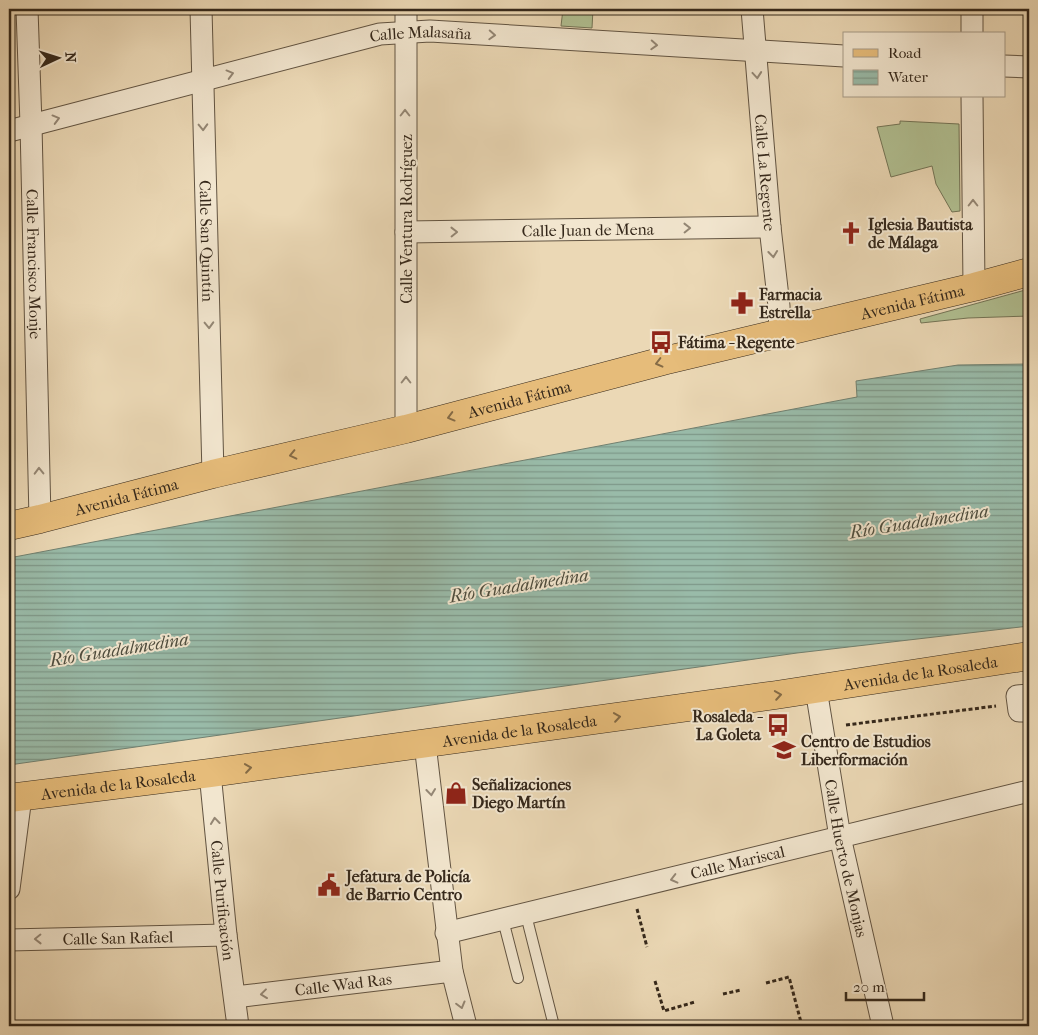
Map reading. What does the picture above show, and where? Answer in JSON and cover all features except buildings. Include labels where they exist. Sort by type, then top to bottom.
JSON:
[{"type":"main road","name":"Avenida Fátima","points":[[9,526],[213,474],[406,429],[663,362],[780,335],[1029,272]]},
{"type":"main road","name":"Avenida de la Rosaleda","points":[[15,797],[425,744],[816,689],[1029,656]]},
{"type":"street","name":"Calle Francisco Monje","points":[[27,9],[32,125],[40,519]]},
{"type":"street","name":"Calle San Quintín","points":[[201,9],[213,474]]},
{"type":"street","name":"Calle Ventura Rodríguez","points":[[406,9],[406,429]]},
{"type":"street","name":"Calle La Regente","points":[[752,9],[780,335]]},
{"type":"street","points":[[972,9],[972,32]]},
{"type":"street","name":"Calle Malasaña","points":[[9,131],[380,34],[430,31],[843,56]]},
{"type":"street","points":[[1006,66],[1029,67]]},
{"type":"street","points":[[972,98],[974,287]]},
{"type":"street","name":"Calle Juan de Mena","points":[[406,232],[770,227]]},
{"type":"street","name":"Calle Huerto de Monjas","points":[[816,689],[840,837],[883,1026]]},
{"type":"street","points":[[425,744],[446,933],[452,971],[466,1026]]},
{"type":"street","name":"Calle Purificación","points":[[210,773],[226,935],[238,1026]]},
{"type":"street","name":"Calle Mariscal","points":[[446,933],[1029,792]]},
{"type":"street","points":[[9,889],[15,797]]},
{"type":"street","name":"Calle San Rafael","points":[[9,940],[226,935]]},
{"type":"street","name":"Calle Wad Ras","points":[[235,997],[452,971]]},
{"type":"lane","points":[[526,915],[554,1026]]},
{"type":"lane","points":[[503,920],[518,978]]},
{"type":"path","points":[[844,725],[1025,703]]},
{"type":"path","points":[[632,889],[647,947]]},
{"type":"path","points":[[766,983],[789,977],[802,1026]]},
{"type":"path","points":[[656,981],[664,1011],[695,1002]]},
{"type":"path","points":[[722,994],[741,990]]},
{"type":"shaded area","points":[[563,9],[593,9],[592,28],[561,26]]},
{"type":"shaded area","points":[[900,121],[959,124],[960,211],[952,212],[936,184],[932,166],[891,177],[877,127],[900,124]]},
{"type":"shaded area","points":[[1029,289],[1029,316],[968,318],[921,323],[920,319]]},
{"type":"water","name":"Río Guadalmedina","points":[[1029,364],[1029,626],[797,653],[9,765],[9,558],[857,397],[856,381],[958,365]]},
{"type":"place","name":"Iglesia Bautista de Málaga","points":[[851,233]]},
{"type":"place","name":"Farmacia Estrella","points":[[742,303]]},
{"type":"place","name":"Fátima - Regente","points":[[661,342]]},
{"type":"place","name":"Rosaleda - La Goleta","points":[[778,725]]},
{"type":"place","name":"Centro de Estudios Liberformación","points":[[784,750]]},
{"type":"place","name":"Señalizaciones Diego Martín","points":[[456,793]]},
{"type":"place","name":"Jefatura de Policía de Barrio Centro","points":[[329,885]]}]
